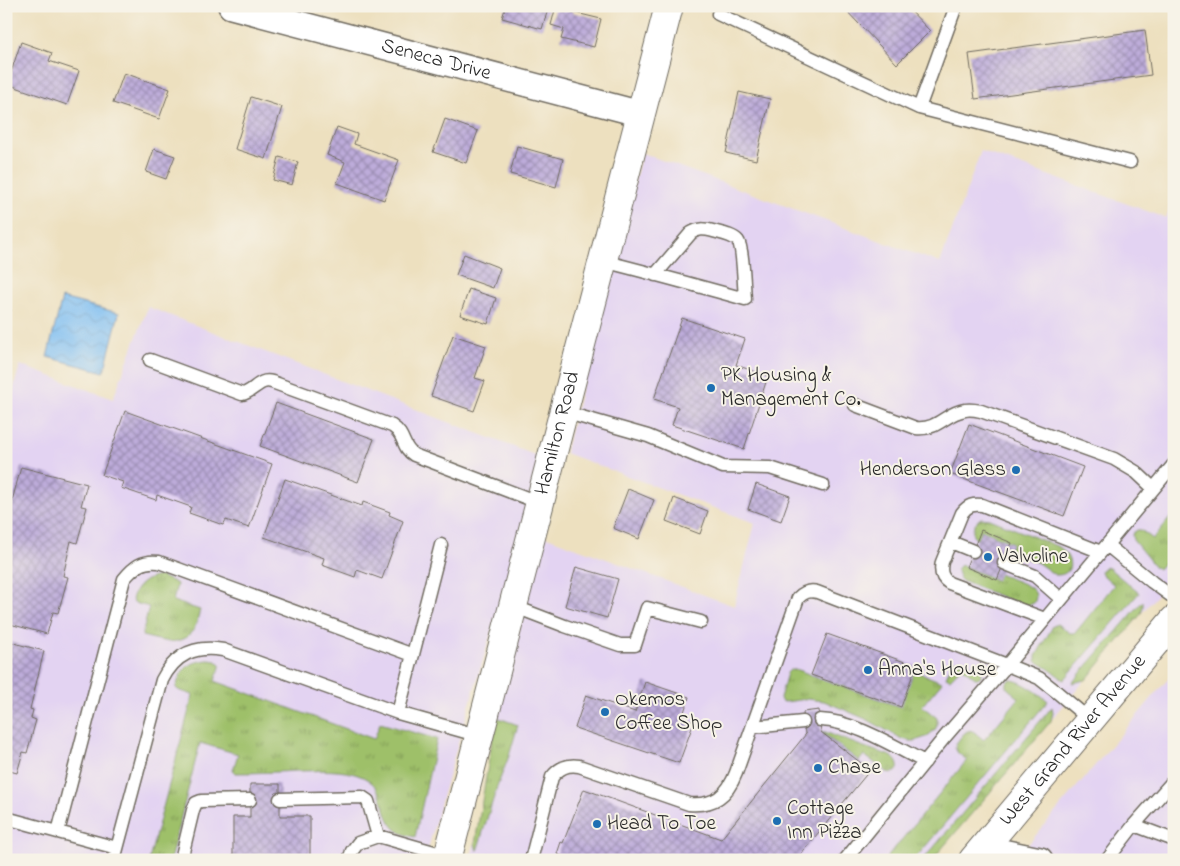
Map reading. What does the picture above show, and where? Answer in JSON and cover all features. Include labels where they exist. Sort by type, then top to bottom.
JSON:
[{"type":"street","name":"Seneca Drive","points":[[231,6],[641,114]]},
{"type":"street","name":"Hamilton Road","points":[[448,858],[670,6]]},
{"type":"street","name":"West Grand River Avenue","points":[[978,854],[1174,620]]},
{"type":"street","points":[[978,854],[1040,860]]},
{"type":"lane","points":[[919,108],[956,6]]},
{"type":"lane","points":[[718,14],[919,108],[1130,162]]},
{"type":"lane","points":[[603,262],[746,299],[740,248],[737,240],[703,229],[691,233],[655,275]]},
{"type":"lane","points":[[150,360],[242,394],[248,393],[259,384],[268,380],[392,426],[401,434],[407,450],[414,455],[540,503]]},
{"type":"lane","points":[[855,405],[916,428],[930,427],[964,410],[981,411],[1114,459],[1136,472],[1153,488]]},
{"type":"lane","points":[[564,412],[648,436],[723,468],[770,468],[824,485]]},
{"type":"lane","points":[[845,860],[1174,464]]},
{"type":"lane","points":[[1045,619],[949,583],[942,576],[942,562],[962,513],[969,506],[975,504],[982,505],[1104,549],[1174,598]]},
{"type":"lane","points":[[951,542],[973,551]]},
{"type":"lane","points":[[398,713],[441,544]]},
{"type":"lane","points":[[58,832],[124,579],[131,570],[140,564],[149,561],[159,562],[413,655]]},
{"type":"lane","points":[[1004,563],[1035,576],[1062,599]]},
{"type":"lane","points":[[531,860],[552,777],[562,767],[579,766],[689,804],[709,803],[726,792],[732,783],[753,727],[798,598],[808,591],[817,592],[1039,678],[1090,720]]},
{"type":"lane","points":[[513,606],[620,644],[635,645],[647,608],[701,622]]},
{"type":"lane","points":[[6,818],[58,832],[115,854],[162,680],[172,664],[186,654],[203,648],[223,650],[398,713],[480,736]]},
{"type":"lane","points":[[820,720],[833,721],[853,727],[925,762]]},
{"type":"lane","points":[[753,727],[804,722]]},
{"type":"lane","points":[[1107,860],[1134,825],[1174,780]]},
{"type":"lane","points":[[280,799],[362,797],[368,801],[378,836]]},
{"type":"lane","points":[[181,860],[196,803],[201,801],[250,800]]},
{"type":"lane","points":[[1134,825],[1174,840]]},
{"type":"lane","points":[[350,860],[355,846],[361,841],[378,836],[448,858]]},
{"type":"shaded area","points":[[981,151],[1166,218],[1174,198],[1174,575],[932,860],[470,860],[476,837],[496,717],[544,536],[734,606],[755,523],[565,453],[642,153],[940,263]]},
{"type":"shaded area","points":[[148,307],[540,457],[516,549],[425,860],[6,860],[6,416],[20,365],[113,399]]},
{"type":"shaded area","points":[[1174,672],[1174,860],[1015,860]]},
{"type":"green space","points":[[1174,513],[1174,552],[1159,569],[1155,567],[1133,540],[1132,534],[1137,530],[1141,530],[1153,539]]},
{"type":"green space","points":[[981,518],[990,519],[1059,547],[1067,555],[1070,565],[1069,569],[1062,574],[1055,575],[1038,563],[1009,552],[1012,543],[981,530],[977,540],[973,536],[973,528]]},
{"type":"green space","points":[[961,565],[996,580],[999,574],[1032,588],[1036,594],[1034,603],[1025,606],[962,581],[957,571]]},
{"type":"green space","points":[[1104,567],[1109,568],[1139,593],[1064,680],[1036,661],[1036,656],[1053,626],[1057,624],[1070,633],[1075,633],[1114,585],[1102,574],[1101,571]]},
{"type":"green space","points":[[160,576],[177,584],[173,601],[200,610],[194,629],[189,635],[177,641],[163,641],[142,636],[149,607],[135,603],[132,600],[138,587],[150,578]]},
{"type":"green space","points":[[1143,601],[1141,614],[1086,680],[1072,683]]},
{"type":"green space","points":[[208,660],[220,664],[215,681],[374,739],[380,723],[437,739],[415,837],[402,833],[394,827],[379,792],[373,784],[363,777],[347,772],[331,771],[235,773],[233,770],[238,754],[200,743],[170,860],[149,860],[193,695],[176,688],[180,676],[186,668],[195,663]]},
{"type":"green space","points":[[954,661],[982,670],[981,676],[975,678],[962,667],[950,679],[946,677]]},
{"type":"green space","points":[[795,669],[900,707],[914,671],[942,682],[922,706],[937,718],[935,730],[926,737],[910,741],[902,739],[868,720],[824,701],[807,699],[781,701],[780,698],[787,673]]},
{"type":"green space","points":[[1009,680],[1024,684],[1048,701],[914,860],[885,860],[967,760],[955,748],[964,733],[970,730],[984,740],[1019,698],[1007,688]]},
{"type":"green space","points":[[1052,707],[1051,721],[932,860],[923,860]]},
{"type":"green space","points":[[496,717],[518,725],[477,851],[475,844]]},
{"type":"green space","points":[[821,732],[890,756],[897,762],[897,771],[887,772],[864,755],[859,761]]},
{"type":"water","points":[[62,298],[119,313],[104,372],[47,357]]},
{"type":"building","points":[[506,6],[549,6],[542,29],[502,18]]},
{"type":"building","points":[[556,6],[573,7],[572,12],[601,19],[594,47],[561,39],[564,29],[551,25]]},
{"type":"building","points":[[842,6],[906,6],[930,31],[897,64]]},
{"type":"building","points":[[1145,30],[1151,75],[975,99],[969,54]]},
{"type":"building","points":[[21,42],[52,53],[49,61],[79,71],[67,105],[7,84]]},
{"type":"building","points":[[124,73],[170,89],[159,119],[113,103]]},
{"type":"building","points":[[739,92],[770,99],[756,160],[726,153]]},
{"type":"building","points":[[251,97],[282,107],[266,159],[235,149]]},
{"type":"building","points":[[445,119],[478,131],[466,163],[433,152]]},
{"type":"building","points":[[337,127],[357,134],[354,144],[399,160],[384,200],[337,183],[345,162],[327,155]]},
{"type":"building","points":[[517,146],[563,159],[556,187],[510,174]]},
{"type":"building","points":[[154,149],[175,156],[166,179],[146,172]]},
{"type":"building","points":[[279,157],[298,162],[292,185],[273,180]]},
{"type":"building","points":[[464,254],[500,268],[493,288],[456,275]]},
{"type":"building","points":[[469,289],[496,298],[488,324],[460,315]]},
{"type":"building","points":[[6,308],[11,310],[6,323]]},
{"type":"building","name":"PK Housing & Management Co.","points":[[682,318],[745,339],[736,365],[768,376],[744,449],[672,425],[678,407],[654,399]]},
{"type":"building","points":[[453,335],[486,346],[475,378],[485,381],[474,411],[431,396]]},
{"type":"building","points":[[276,403],[374,439],[358,482],[260,446]]},
{"type":"building","points":[[125,411],[272,464],[249,528],[226,520],[223,525],[189,513],[191,507],[157,495],[156,500],[121,488],[123,482],[102,475]]},
{"type":"building","name":"Henderson Glass","points":[[969,424],[1083,467],[1064,516],[950,474]]},
{"type":"building","points":[[21,467],[87,484],[81,506],[87,507],[77,543],[71,541],[63,576],[68,577],[58,613],[53,612],[47,634],[6,623],[6,524]]},
{"type":"building","points":[[285,479],[362,506],[363,502],[390,512],[389,515],[403,521],[382,579],[357,570],[355,577],[322,565],[324,558],[264,537]]},
{"type":"building","points":[[756,484],[790,496],[781,521],[748,509]]},
{"type":"building","points":[[628,489],[654,500],[639,539],[613,528]]},
{"type":"building","points":[[674,498],[708,511],[700,534],[666,521]]},
{"type":"building","name":"Valvoline","points":[[981,530],[1012,543],[997,580],[966,567]]},
{"type":"building","points":[[576,567],[618,579],[607,618],[565,606]]},
{"type":"building","points":[[827,634],[916,666],[901,707],[811,675]]},
{"type":"building","points":[[6,641],[44,651],[30,709],[33,710],[31,718],[36,720],[27,753],[23,752],[17,773],[6,770]]},
{"type":"building","points":[[645,682],[689,697],[682,718],[694,722],[679,763],[575,728],[586,695],[635,712]]},
{"type":"building","points":[[819,710],[821,732],[870,770],[796,860],[571,860],[557,854],[584,789],[721,839],[806,734],[803,712]]},
{"type":"building","points":[[250,784],[280,784],[280,816],[310,816],[310,860],[233,860],[233,817],[250,817]]},
{"type":"place","name":"PK Housing & Management Co.","points":[[711,388]]},
{"type":"place","name":"Henderson Glass","points":[[1016,470]]},
{"type":"place","name":"Valvoline","points":[[988,557]]},
{"type":"place","name":"Anna's House","points":[[868,670]]},
{"type":"place","name":"Okemos Coffee Shop","points":[[605,712]]},
{"type":"place","name":"Chase","points":[[818,768]]},
{"type":"place","name":"Cottage Inn Pizza","points":[[777,821]]},
{"type":"place","name":"Head To Toe","points":[[597,824]]}]
